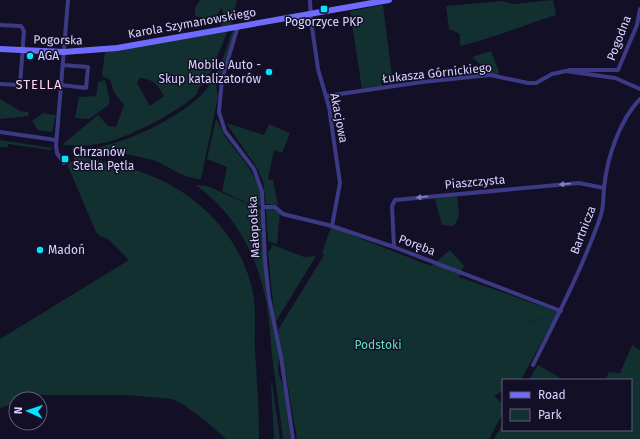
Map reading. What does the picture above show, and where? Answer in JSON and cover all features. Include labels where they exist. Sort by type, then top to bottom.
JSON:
[{"type":"street","points":[[64,163],[57,153],[56,140],[68,0]]},
{"type":"street","name":"Akacjowa","points":[[310,0],[318,69],[326,96],[340,183],[332,226]]},
{"type":"street","name":"Karola Szymanowskiego","points":[[117,48],[389,0]]},
{"type":"street","name":"Pogodna","points":[[566,71],[618,70],[637,25],[640,9]]},
{"type":"street","points":[[0,84],[20,85],[23,28],[21,26],[2,26]]},
{"type":"street","name":"Małopolska","points":[[238,26],[222,79],[219,112],[220,121],[254,169],[259,180],[264,207],[265,261],[269,298],[281,358],[293,439]]},
{"type":"street","name":"Pogorska","points":[[0,48],[64,52],[117,48]]},
{"type":"street","points":[[61,85],[86,88],[88,66],[63,64]]},
{"type":"street","name":"Łukasza Górnickiego","points":[[326,96],[425,82],[490,75],[531,84],[539,82],[552,74],[566,71],[615,78],[640,89]]},
{"type":"street","name":"Bartnicza","points":[[533,365],[561,310],[601,216],[604,188],[610,158],[621,125],[628,112],[640,99]]},
{"type":"street","points":[[0,132],[56,140]]},
{"type":"street","name":"Piaszczysta","points":[[394,247],[392,206],[395,200],[579,183],[604,188]]},
{"type":"street","name":"Poręba","points":[[264,207],[275,207],[283,214],[332,226],[394,247],[561,310]]},
{"type":"green space","points":[[200,0],[237,0],[231,25],[221,26],[224,14],[221,8],[214,21],[195,16],[195,8]]},
{"type":"green space","points":[[553,0],[556,15],[472,43],[460,46],[460,34],[449,29],[446,6],[502,1],[514,4]]},
{"type":"green space","points":[[383,5],[393,84],[389,84],[389,80],[385,78],[381,81],[382,86],[362,89],[350,11]]},
{"type":"green space","points":[[228,30],[212,70],[197,91],[198,93],[179,108],[140,130],[114,140],[78,146],[63,145],[98,115],[108,126],[116,127],[124,105],[114,92],[110,80],[102,76],[105,52]],"holes":[[[140,78],[155,83],[164,96],[150,106],[137,83]]]},
{"type":"green space","points":[[232,31],[235,34],[216,85],[218,97],[201,179],[181,174],[158,162],[144,158],[120,153],[87,151],[85,149],[116,143],[134,136],[169,119],[185,109],[208,87],[216,74]]},
{"type":"green space","points":[[491,51],[499,72],[498,75],[490,74],[472,57]]},
{"type":"green space","points":[[105,80],[110,102],[107,106],[89,119],[75,118],[79,97],[96,96],[98,82]]},
{"type":"green space","points":[[0,99],[20,111],[28,112],[29,116],[0,119]]},
{"type":"green space","points":[[43,113],[56,115],[52,132],[38,130],[32,121]]},
{"type":"green space","points":[[216,119],[223,133],[253,174],[257,182],[262,205],[253,205],[222,191],[227,167],[207,159]]},
{"type":"green space","points":[[226,123],[264,135],[269,124],[290,133],[282,153],[274,150],[268,179],[273,180],[278,205],[266,204],[263,181],[257,168]]},
{"type":"green space","points":[[0,140],[53,148],[50,150],[8,144],[8,147],[0,147]]},
{"type":"green space","points":[[75,155],[115,164],[145,173],[172,186],[190,197],[206,210],[220,225],[232,242],[242,260],[254,299],[259,439],[226,439],[207,422],[184,405],[172,399],[126,395],[48,395],[48,391],[8,391],[8,406],[0,408],[0,339],[129,260],[108,239],[100,236],[96,232],[67,164],[74,160]]},
{"type":"green space","points":[[196,185],[207,186],[262,210],[267,299],[279,356],[278,371],[284,390],[291,439],[283,439],[267,304],[261,279],[249,248],[241,234],[221,208]]},
{"type":"green space","points":[[457,196],[459,216],[454,226],[442,225],[435,199]]},
{"type":"green space","points":[[267,208],[276,209],[280,213],[277,244],[268,241]]},
{"type":"green space","name":"Podstoki","points":[[331,227],[431,266],[450,250],[464,266],[459,277],[558,312],[522,379],[502,379],[502,392],[494,396],[502,403],[502,415],[489,439],[297,439],[278,330],[324,255],[322,252]]},
{"type":"green space","points":[[273,245],[304,257],[316,256],[275,323],[268,253]]},
{"type":"green space","points":[[632,345],[640,350],[640,439],[494,439],[502,425],[502,431],[632,431],[632,379],[606,379],[609,372],[620,373]]},
{"type":"green space","points":[[538,365],[562,379],[530,379]]},
{"type":"green space","points":[[272,382],[280,439],[274,439]]},
{"type":"waterway","points":[[527,324],[548,317]]},
{"type":"place","name":"Pogorzyce PKP","points":[[324,9]]},
{"type":"place","name":"AGA","points":[[30,56]]},
{"type":"place","name":"Mobile Auto - Skup katalizatorów","points":[[269,72]]},
{"type":"place","name":"Chrzanów Stella Pętla","points":[[65,159]]},
{"type":"place","name":"Madoń","points":[[40,250]]},
{"type":"district","name":"STELLA","points":[[39,84]]}]
